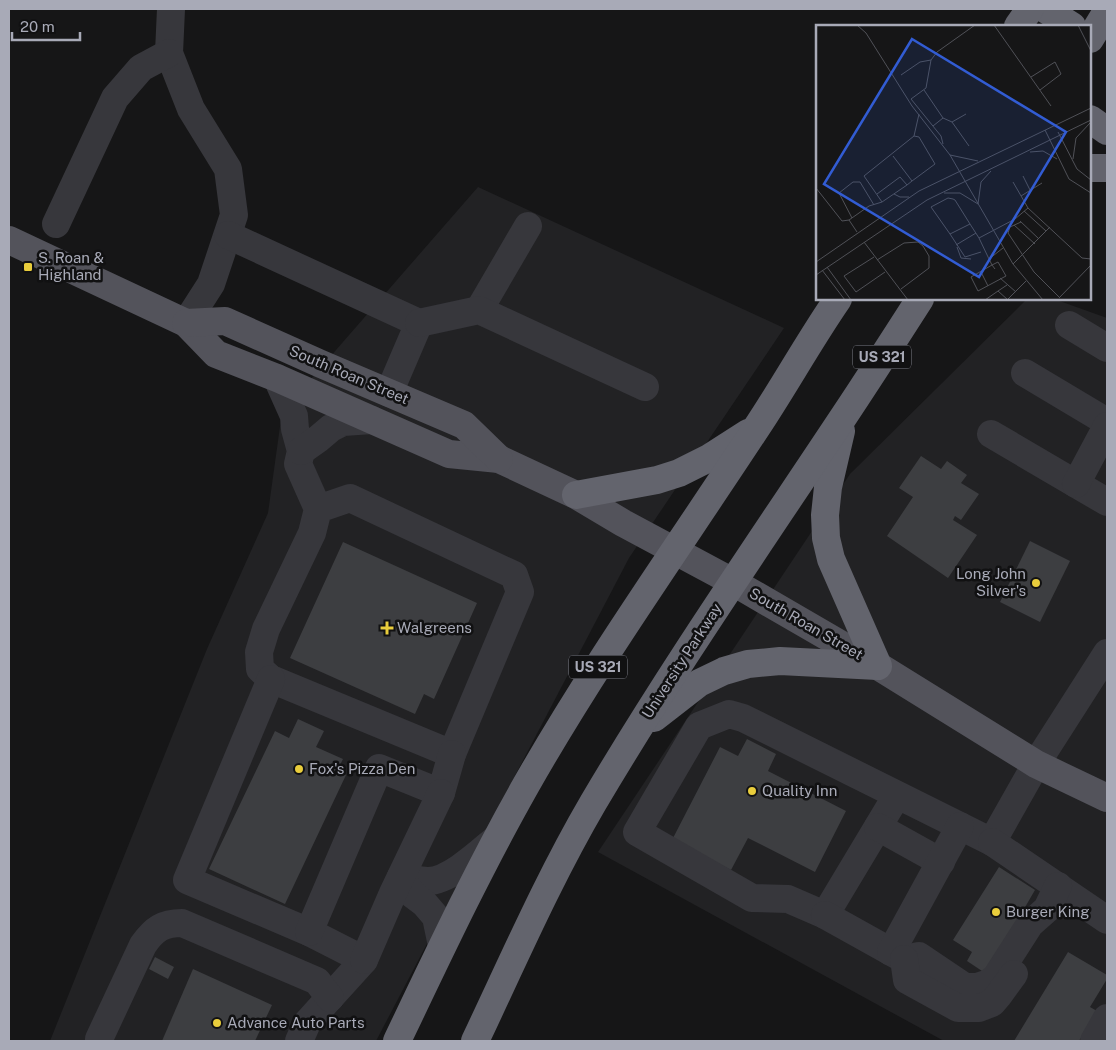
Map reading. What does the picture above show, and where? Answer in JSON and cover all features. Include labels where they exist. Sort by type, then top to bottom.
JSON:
[{"type":"highway","points":[[1019,25],[1030,9]]},
{"type":"highway","points":[[1045,9],[1070,25]]},
{"type":"highway","points":[[1091,36],[1107,11]]},
{"type":"highway","points":[[1091,39],[1107,48]]},
{"type":"highway","points":[[1091,120],[1107,132]]},
{"type":"highway","points":[[1091,168],[1107,168]]},
{"type":"highway","name":"US 321","points":[[397,1041],[463,904],[526,785],[574,705],[837,300]]},
{"type":"highway","name":"University Parkway","points":[[475,1041],[546,891],[592,805],[634,735],[733,582],[919,300]]},
{"type":"highway","points":[[634,735],[699,683],[724,671],[748,664],[780,662],[878,666],[831,559],[826,538],[825,515],[828,487],[844,415]]},
{"type":"highway","points":[[576,495],[657,480],[679,473],[709,458],[757,426]]},
{"type":"main road","name":"South Roan Street","points":[[9,240],[186,323],[216,354],[277,378],[449,454],[499,459]]},
{"type":"main road","name":"South Roan Street","points":[[186,323],[225,321],[464,425],[499,459],[576,495],[623,523],[733,582],[878,666],[1036,764],[1107,798]]},
{"type":"street","points":[[171,9],[169,53],[191,109],[228,168],[234,215],[211,284],[186,323]]},
{"type":"street","points":[[56,224],[115,98],[141,68],[169,53]]},
{"type":"street","points":[[479,310],[528,226]]},
{"type":"street","points":[[228,235],[419,323],[479,310],[645,387]]},
{"type":"street","points":[[389,393],[419,323]]},
{"type":"street","points":[[1069,325],[1107,348]]},
{"type":"street","points":[[1025,373],[1107,422]]},
{"type":"street","points":[[277,378],[294,416],[295,429],[301,450],[298,464],[318,509],[312,533],[266,629],[259,652],[260,669],[271,679],[452,754]]},
{"type":"street","points":[[301,450],[331,428],[343,422],[372,420]]},
{"type":"street","points":[[1076,484],[1107,426]]},
{"type":"street","points":[[992,434],[1107,502]]},
{"type":"street","points":[[299,1041],[307,1023],[364,960],[441,793],[452,754],[520,592],[514,575],[350,498],[318,509]]},
{"type":"street","points":[[992,842],[1036,764],[1107,653]]},
{"type":"street","points":[[271,679],[187,880],[309,932],[364,960]]},
{"type":"street","points":[[1052,897],[1046,929],[998,996],[992,1003],[979,1008],[958,1008],[907,980],[898,956],[825,915],[788,899],[752,898],[637,832],[699,726],[729,714],[743,718],[992,842],[1052,897],[1107,920]]},
{"type":"street","points":[[309,932],[380,768],[441,793]]},
{"type":"street","points":[[825,915],[897,795]]},
{"type":"street","points":[[878,826],[941,862]]},
{"type":"street","points":[[898,956],[941,862],[960,826]]},
{"type":"street","points":[[401,877],[429,881],[441,878],[455,871],[498,838]]},
{"type":"street","points":[[401,877],[412,894],[436,917],[442,946]]},
{"type":"street","points":[[99,1041],[143,945],[150,935],[161,927],[172,923],[182,923],[317,981],[330,998]]},
{"type":"street","points":[[1094,1041],[1107,1018]]},
{"type":"shaded area","points":[[478,187],[784,328],[629,558],[376,1041],[50,1041],[207,649],[268,513],[282,412]]},
{"type":"shaded area","points":[[1026,300],[1057,300],[1107,318],[1107,1041],[944,1041],[598,852],[850,474]]},
{"type":"building","points":[[921,456],[941,469],[947,461],[967,475],[961,483],[979,494],[961,520],[955,516],[953,520],[977,535],[948,578],[887,536],[913,497],[899,488]]},
{"type":"building","points":[[1030,541],[1070,561],[1040,622],[1000,602]]},
{"type":"building","points":[[343,542],[477,603],[434,699],[424,694],[415,714],[290,658]]},
{"type":"building","points":[[298,719],[324,731],[316,747],[343,759],[337,771],[346,775],[285,904],[209,869],[275,731],[289,738]]},
{"type":"building","name":"Quality Inn","points":[[747,739],[776,754],[768,771],[846,811],[815,872],[748,838],[731,870],[672,840],[720,747],[738,756]]},
{"type":"building","points":[[999,867],[1035,890],[1024,909],[1032,914],[991,977],[967,961],[972,952],[953,940]]},
{"type":"building","points":[[1068,952],[1107,975],[1107,979],[1090,1007],[1097,1011],[1079,1041],[1014,1041]]},
{"type":"building","points":[[155,957],[174,967],[168,979],[149,969]]},
{"type":"building","name":"Advance Auto Parts","points":[[193,969],[272,1005],[255,1041],[162,1041]]},
{"type":"place","name":"S. Roan & Highland","points":[[28,267]]},
{"type":"place","name":"Long John Silver's","points":[[1036,583]]},
{"type":"place","name":"Walgreens","points":[[387,628]]},
{"type":"place","name":"Fox's Pizza Den","points":[[299,769]]},
{"type":"place","name":"Quality Inn","points":[[752,791]]},
{"type":"place","name":"Burger King","points":[[996,912]]},
{"type":"place","name":"Advance Auto Parts","points":[[217,1023]]}]
